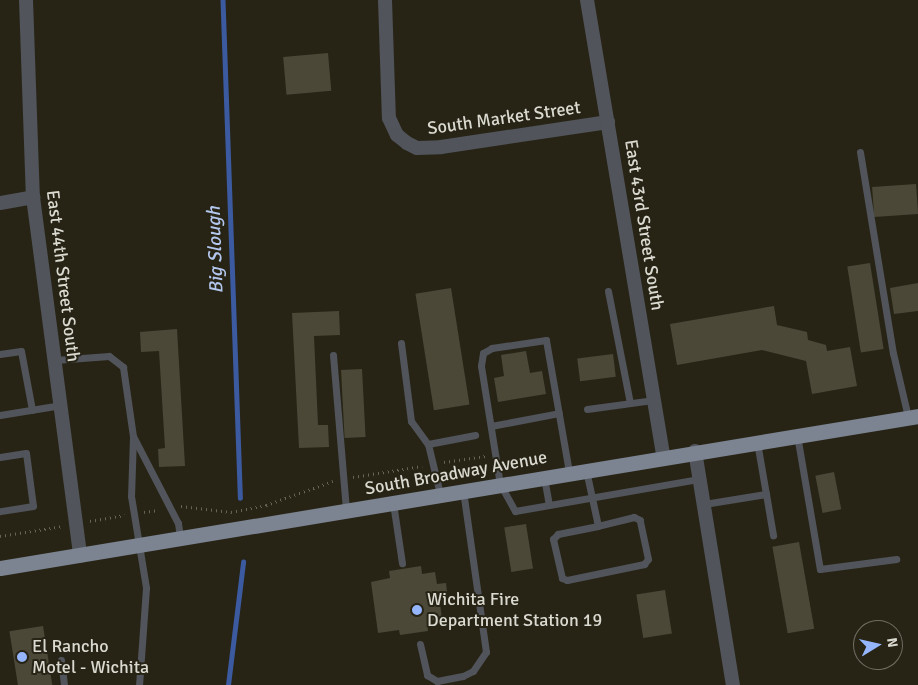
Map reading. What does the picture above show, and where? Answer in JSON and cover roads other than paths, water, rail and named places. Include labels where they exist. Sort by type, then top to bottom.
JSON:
[{"type":"main road","name":"South Broadway Avenue","points":[[0,568],[663,456],[913,416]]},
{"type":"street","name":"East 44th Street South","points":[[26,0],[33,197],[80,556]]},
{"type":"street","name":"South Market Street","points":[[384,0],[389,118],[397,135],[417,148],[456,146],[608,122]]},
{"type":"street","name":"East 43rd Street South","points":[[587,0],[663,456]]},
{"type":"street","points":[[0,203],[33,197]]},
{"type":"street","points":[[695,451],[733,685]]},
{"type":"lane","points":[[860,152],[893,353],[913,416]]},
{"type":"lane","points":[[608,291],[630,403]]},
{"type":"lane","points":[[569,472],[546,340],[492,348],[483,353],[481,366],[500,484],[515,512],[699,478]]},
{"type":"lane","points":[[401,343],[411,421],[428,444],[440,494]]},
{"type":"lane","points":[[0,354],[22,351],[32,410]]},
{"type":"lane","points":[[333,355],[341,479],[346,510]]},
{"type":"lane","points":[[55,360],[109,356],[123,368],[133,436],[131,496],[146,588],[139,685]]},
{"type":"lane","points":[[587,409],[654,400]]},
{"type":"lane","points":[[0,415],[61,405]]},
{"type":"lane","points":[[491,426],[559,413]]},
{"type":"lane","points":[[428,444],[475,435]]},
{"type":"lane","points":[[797,435],[820,569],[896,559]]},
{"type":"lane","points":[[133,436],[178,523],[180,539]]},
{"type":"lane","points":[[757,441],[773,535]]},
{"type":"lane","points":[[0,457],[26,453],[33,506],[0,511]]},
{"type":"lane","points":[[586,470],[598,526]]},
{"type":"lane","points":[[544,476],[549,505]]},
{"type":"lane","points":[[420,644],[427,674],[437,680],[463,676],[473,671],[486,652],[463,490]]},
{"type":"lane","points":[[704,504],[766,494]]},
{"type":"lane","points":[[393,502],[402,563]]},
{"type":"lane","points":[[634,517],[640,520],[648,559],[644,564],[567,580],[562,578],[553,539],[558,534],[598,526],[634,517]]},
{"type":"lane","points":[[62,660],[64,685]]},
{"type":"waterway","name":"Big Slough","points":[[223,0],[240,498]]},
{"type":"waterway","name":"Big Slough","points":[[228,685],[243,562]]},
{"type":"place","name":"Wichita Fire Department Station 19","points":[[417,610]]},
{"type":"place","name":"El Rancho Motel - Wichita","points":[[22,657]]}]
